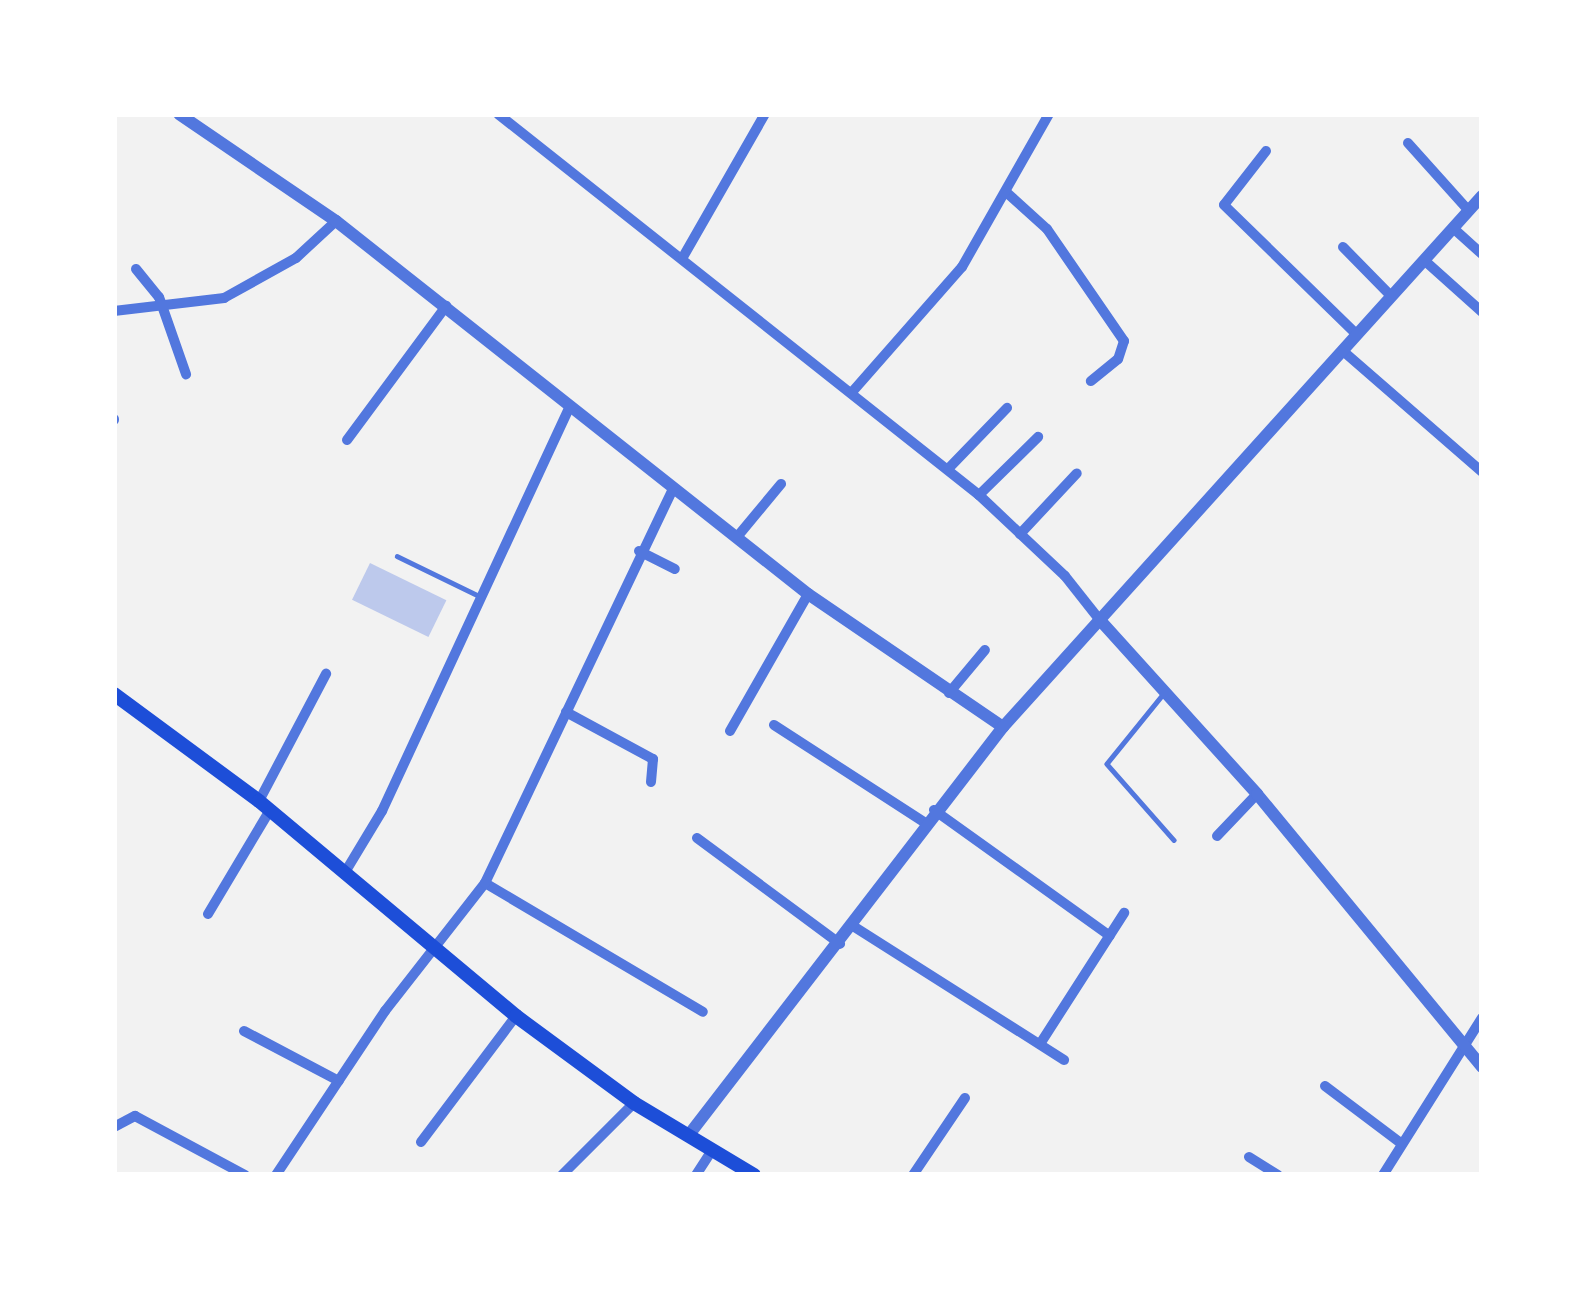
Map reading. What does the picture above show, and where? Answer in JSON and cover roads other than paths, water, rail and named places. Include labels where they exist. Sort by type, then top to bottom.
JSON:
[{"type":"main road","points":[[114,694],[265,806],[516,1016],[634,1103],[754,1175]]},
{"type":"street","points":[[179,114],[336,221],[808,594],[1003,728]]},
{"type":"street","points":[[498,114],[853,391],[1020,534],[1257,794],[1482,1067]]},
{"type":"street","points":[[682,257],[765,114]]},
{"type":"street","points":[[853,391],[962,266],[1049,114]]},
{"type":"street","points":[[1408,143],[1468,211]]},
{"type":"street","points":[[1266,152],[1225,205],[1357,335]]},
{"type":"street","points":[[1006,192],[1047,229],[1124,341],[1118,359],[1091,381]]},
{"type":"street","points":[[688,1136],[841,944],[934,810],[1003,728],[1482,196]]},
{"type":"street","points":[[114,311],[162,310],[251,286],[336,221]]},
{"type":"street","points":[[1453,228],[1482,254]]},
{"type":"street","points":[[1343,247],[1391,296]]},
{"type":"street","points":[[1424,260],[1482,312]]},
{"type":"street","points":[[136,269],[162,310],[186,374]]},
{"type":"street","points":[[347,440],[446,307]]},
{"type":"street","points":[[1343,351],[1482,472]]},
{"type":"street","points":[[344,874],[382,811],[569,408]]},
{"type":"street","points":[[948,470],[1006,408]]},
{"type":"street","points":[[979,495],[1038,437]]},
{"type":"street","points":[[1020,534],[1078,473]]},
{"type":"street","points":[[737,537],[781,484]]},
{"type":"street","points":[[276,1175],[385,1011],[438,953],[485,883],[639,551],[673,488]]},
{"type":"street","points":[[639,551],[675,568]]},
{"type":"street","points":[[730,731],[808,594]]},
{"type":"street","points":[[949,693],[985,650]]},
{"type":"street","points":[[208,914],[326,674]]},
{"type":"street","points":[[566,712],[653,759],[651,782]]},
{"type":"street","points":[[774,725],[924,823]]},
{"type":"street","points":[[1217,836],[1257,794]]},
{"type":"street","points":[[934,810],[1109,936]]},
{"type":"street","points":[[698,838],[841,944]]},
{"type":"street","points":[[485,883],[703,1012]]},
{"type":"street","points":[[1040,1044],[1124,913]]},
{"type":"street","points":[[853,926],[1064,1060]]},
{"type":"street","points":[[421,1142],[516,1016]]},
{"type":"street","points":[[1383,1175],[1482,1018]]},
{"type":"street","points":[[244,1031],[339,1081]]},
{"type":"street","points":[[1325,1086],[1402,1144]]},
{"type":"street","points":[[913,1175],[965,1098]]},
{"type":"street","points":[[562,1175],[634,1103]]},
{"type":"street","points":[[114,1127],[135,1116],[245,1175]]},
{"type":"street","points":[[696,1175],[712,1150]]},
{"type":"street","points":[[1249,1157],[1278,1175]]},
{"type":"lane","points":[[397,556],[478,596]]},
{"type":"lane","points":[[1166,692],[1107,764],[1174,840]]}]
